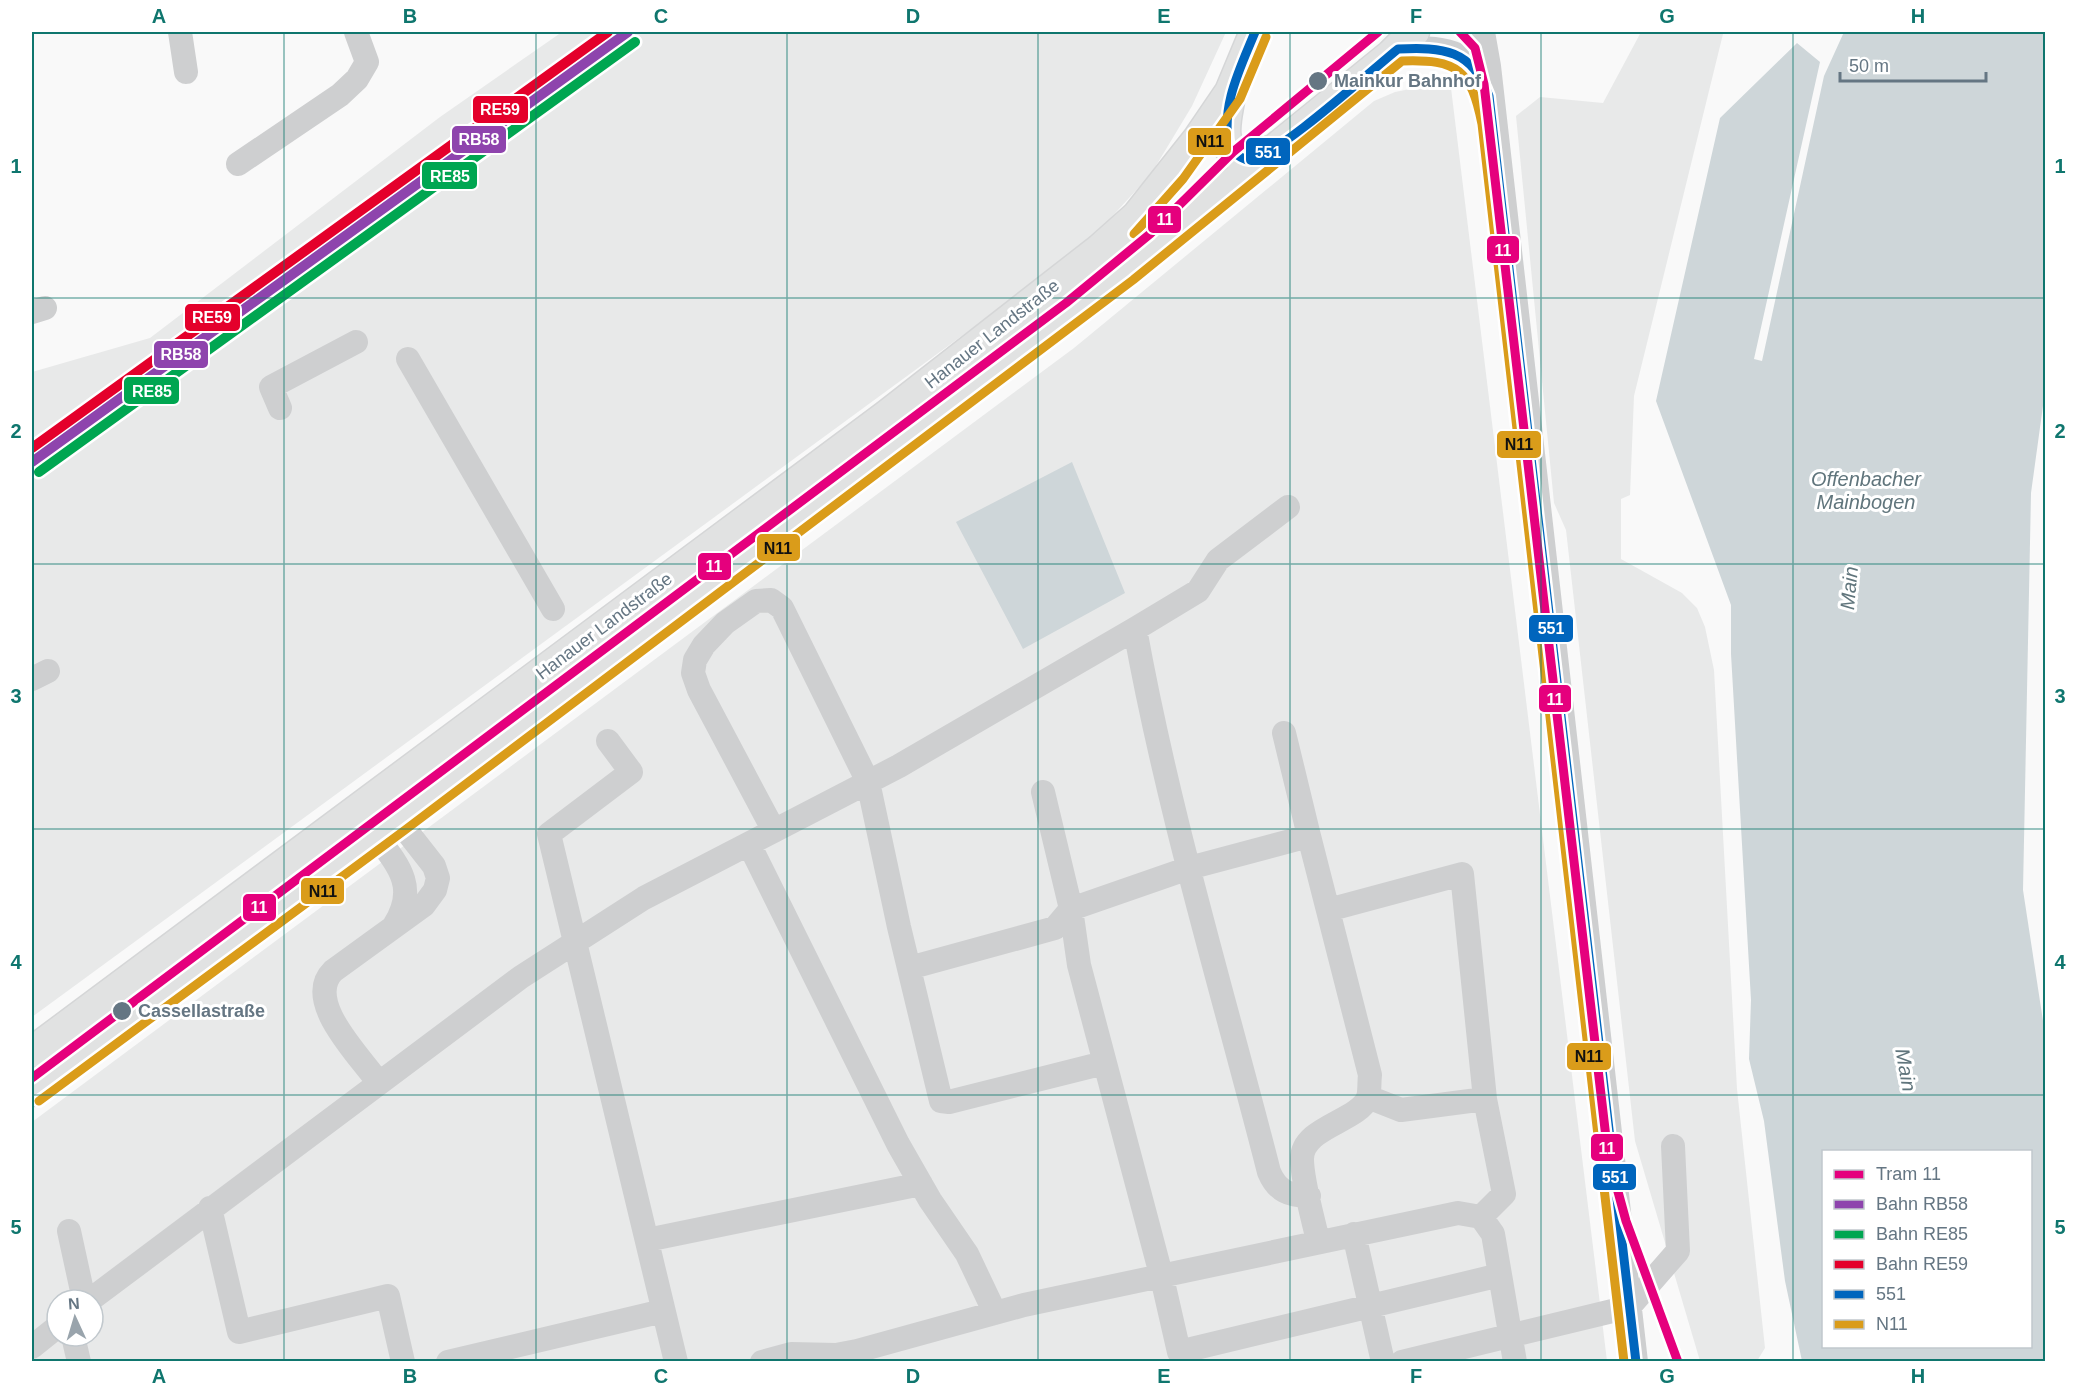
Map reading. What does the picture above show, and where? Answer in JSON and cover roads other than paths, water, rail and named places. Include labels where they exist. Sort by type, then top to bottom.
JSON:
[{"type":"main road","name":"Hanauer Landstraße","points":[[32,1052],[308,849],[1031,306],[1137,216],[1173,172],[1230,92],[1255,32]]},
{"type":"main road","name":"Hanauer Landstraße","points":[[33,1090],[386,828],[1125,270],[1406,40]]},
{"type":"main road","points":[[1230,92],[1225,128],[1229,148],[1243,159],[1251,160],[1276,148]]},
{"type":"street","points":[[180,32],[186,72]]},
{"type":"street","points":[[237,164],[340,95],[357,79],[367,62],[356,32]]},
{"type":"street","points":[[1483,32],[1489,66],[1635,1362]]},
{"type":"street","points":[[1406,40],[1440,48],[1468,61],[1484,80],[1494,122]]},
{"type":"street","points":[[280,408],[271,387],[356,342]]},
{"type":"street","points":[[408,358],[554,609]]},
{"type":"street","points":[[105,1288],[521,976],[644,898],[868,782],[1198,591],[1218,560],[1288,507]]},
{"type":"street","points":[[774,831],[693,673],[695,660],[704,645],[724,623],[756,601],[771,600],[782,608],[868,782],[941,1101],[949,1102],[1104,1063]]},
{"type":"street","points":[[1135,629],[1146,689],[1190,868],[1269,1172],[1275,1185],[1285,1192],[1309,1196]]},
{"type":"street","points":[[1284,733],[1370,1075],[1368,1097],[1353,1113],[1324,1128],[1308,1144],[1302,1157],[1318,1241]]},
{"type":"street","points":[[608,741],[631,772],[549,834],[676,1362]]},
{"type":"street","points":[[1043,792],[1071,909],[1079,965],[1179,1352],[1500,1275]]},
{"type":"street","points":[[378,1082],[328,1013],[323,993],[328,976],[333,971],[431,897],[438,878],[436,872],[386,828]]},
{"type":"street","points":[[386,828],[406,888],[406,902],[394,926]]},
{"type":"street","points":[[909,968],[1055,928],[1071,909],[1190,868],[1310,836]]},
{"type":"street","points":[[749,844],[821,993],[921,1184],[967,1254],[995,1313]]},
{"type":"street","points":[[1328,910],[1462,874],[1485,1099],[1504,1194],[1481,1217]]},
{"type":"street","points":[[1368,1097],[1401,1110],[1485,1099]]},
{"type":"street","points":[[1402,1362],[1429,1358],[1509,1334],[1574,1322],[1629,1307],[1678,1251],[1673,1146]]},
{"type":"street","points":[[647,1240],[921,1184]]},
{"type":"street","points":[[210,1208],[239,1332],[388,1296],[403,1362]]},
{"type":"street","points":[[762,1362],[799,1353],[823,1358],[884,1345],[995,1313],[1318,1241],[1458,1213],[1481,1217],[1493,1234],[1515,1362]]},
{"type":"street","points":[[69,1231],[81,1288]]},
{"type":"street","points":[[1354,1234],[1383,1362]]},
{"type":"street","points":[[448,1362],[663,1311]]},
{"type":"street","points":[[32,1347],[45,1337]]},
{"type":"water","name":"Offenbacher Mainbogen","points":[[1844,32],[2045,32],[2046,384],[2031,493],[2023,890],[2045,1034],[2045,1361],[1802,1361],[1785,1281],[1764,1121],[1749,1059],[1751,1000],[1731,654],[1731,605],[1656,401],[1720,118],[1797,43],[1820,62],[1754,359],[1762,361],[1824,76]]},
{"type":"water","points":[[1072,462],[1125,593],[1023,649],[956,522]]},
{"type":"tram line","name":"11","points":[[32,1078],[1066,303],[1150,234],[1233,152],[1378,32]]},
{"type":"tram line","name":"11","points":[[1460,32],[1475,48],[1484,84],[1608,1155],[1626,1221],[1678,1362]]},
{"type":"rail line","name":"RE59","points":[[32,448],[608,32]]},
{"type":"rail line","name":"RB58","points":[[32,462],[628,32]]},
{"type":"rail line","name":"RE85","points":[[39,472],[635,42]]},
{"type":"place","name":"Mainkur Bahnhof","points":[[1318,81]]},
{"type":"place","name":"Cassellastraße","points":[[122,1011]]},
{"type":"water label","name":"Main","points":[[1849,588]]},
{"type":"water label","name":"Main","points":[[1906,1070]]}]
